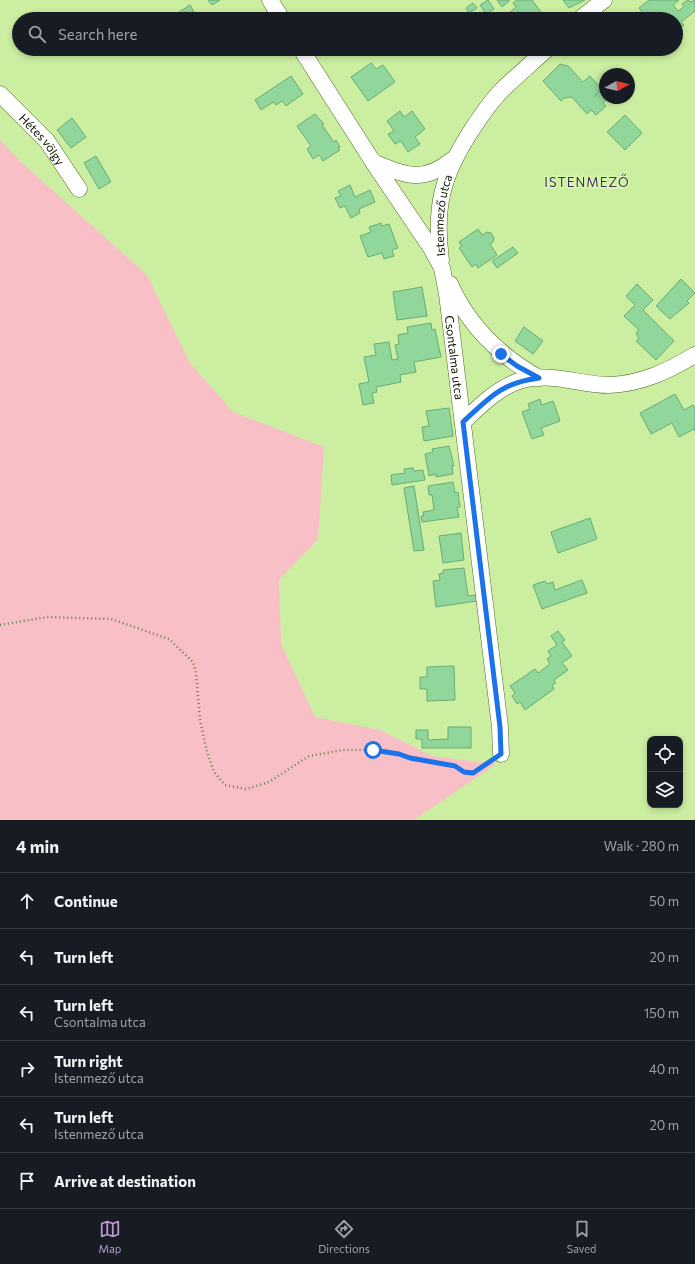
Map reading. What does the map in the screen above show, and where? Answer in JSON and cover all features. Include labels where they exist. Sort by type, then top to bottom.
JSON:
[{"type":"street","points":[[270,0],[278,12]]},
{"type":"street","points":[[589,12],[604,0]]},
{"type":"street","name":"Csontalma utca","points":[[305,56],[373,162],[431,248],[442,268],[448,294],[500,727],[501,754]]},
{"type":"street","name":"Istenmező utca","points":[[539,56],[500,92],[482,113],[454,159],[446,176],[440,207],[439,238],[442,268],[456,298],[486,338],[501,354],[517,366],[539,378]]},
{"type":"street","name":"Hétes völgy","points":[[0,94],[47,141],[79,189]]},
{"type":"street","points":[[373,162],[401,174],[419,176],[436,172],[454,159]]},
{"type":"street","name":"Istenmező utca","points":[[463,422],[494,393],[520,381],[539,378],[609,385],[624,384],[654,376],[672,369],[695,356]]},
{"type":"path","points":[[0,625],[47,617],[111,619],[169,639],[193,662],[196,672],[200,720],[207,752],[214,772],[225,785],[246,789],[269,782],[309,756],[343,750],[373,750],[399,754],[410,758],[455,766],[464,772],[473,773],[501,754]]},
{"type":"shaded area","points":[[0,140],[21,162],[147,275],[190,363],[233,412],[324,447],[318,539],[279,580],[281,644],[315,717],[380,730],[432,756],[496,764],[414,820],[0,820]]},
{"type":"building","points":[[208,0],[220,0],[212,5]]},
{"type":"building","points":[[488,0],[494,9],[489,12],[485,12],[480,5]]},
{"type":"building","points":[[497,0],[509,0],[509,1],[502,7]]},
{"type":"building","points":[[517,0],[532,0],[541,12],[510,12],[516,7],[513,3]]},
{"type":"building","points":[[563,0],[585,0],[569,8]]},
{"type":"building","points":[[649,0],[679,0],[673,5],[678,11],[684,7],[682,4],[688,0],[691,2],[695,0],[695,11],[683,20],[683,12],[642,12],[639,8]]},
{"type":"building","points":[[473,3],[477,8],[468,12],[466,8]]},
{"type":"building","points":[[190,5],[194,12],[179,12]]},
{"type":"building","points":[[371,63],[376,69],[383,65],[395,82],[368,101],[351,77]]},
{"type":"building","points":[[560,64],[568,66],[583,82],[590,76],[599,86],[599,104],[604,104],[606,106],[596,115],[591,110],[587,114],[572,97],[564,98],[561,101],[543,81]]},
{"type":"building","points":[[291,76],[303,94],[286,106],[282,101],[276,105],[273,102],[261,110],[255,100]]},
{"type":"building","points":[[400,111],[404,117],[412,111],[425,129],[415,137],[420,144],[408,152],[401,141],[395,144],[388,134],[394,131],[387,121]]},
{"type":"building","points":[[315,114],[324,124],[322,125],[334,142],[336,140],[340,147],[338,148],[340,150],[323,161],[319,155],[313,159],[307,149],[311,146],[297,126]]},
{"type":"building","points":[[625,115],[642,133],[625,150],[607,132]]},
{"type":"building","points":[[72,118],[86,137],[71,148],[57,130]]},
{"type":"building","points":[[96,156],[111,182],[99,189],[84,163]]},
{"type":"building","points":[[350,185],[355,197],[370,190],[375,202],[359,209],[360,213],[351,218],[345,206],[340,208],[335,198],[341,196],[338,191]]},
{"type":"building","points":[[381,223],[382,226],[389,224],[398,248],[392,250],[394,256],[384,259],[382,253],[368,257],[360,236],[371,232],[369,227]]},
{"type":"building","points":[[478,229],[482,235],[487,232],[491,233],[494,238],[493,242],[490,244],[497,255],[478,268],[476,264],[472,267],[459,248],[462,246],[459,242]]},
{"type":"building","points":[[513,247],[518,253],[497,268],[492,261]]},
{"type":"building","points":[[681,279],[695,293],[687,301],[689,303],[670,319],[656,306]]},
{"type":"building","points":[[637,284],[653,300],[643,310],[674,341],[656,360],[636,341],[639,339],[636,333],[639,330],[624,316],[635,305],[626,296]]},
{"type":"building","points":[[422,287],[427,316],[397,320],[393,292]]},
{"type":"building","points":[[431,323],[432,330],[435,329],[441,357],[414,362],[416,372],[400,375],[401,382],[376,387],[377,392],[372,393],[374,403],[363,405],[359,384],[369,382],[364,357],[376,355],[374,344],[389,342],[392,360],[398,359],[395,345],[399,344],[398,335],[408,333],[407,327]]},
{"type":"building","points":[[524,327],[543,341],[533,354],[515,341]]},
{"type":"building","points":[[675,394],[684,410],[693,405],[695,409],[695,431],[694,429],[679,437],[672,423],[651,434],[640,413]]},
{"type":"building","points":[[540,399],[542,405],[553,401],[560,421],[541,428],[544,435],[532,439],[522,412],[530,409],[528,404]]},
{"type":"building","points":[[449,408],[453,436],[424,441],[422,427],[429,426],[426,411]]},
{"type":"building","points":[[449,446],[454,466],[452,466],[453,474],[436,477],[436,474],[429,476],[425,454],[433,452],[432,449]]},
{"type":"building","points":[[413,468],[414,471],[423,470],[425,480],[392,485],[391,475],[405,473],[404,469]]},
{"type":"building","points":[[453,482],[455,493],[458,492],[460,507],[457,507],[459,517],[422,522],[421,516],[424,516],[423,512],[434,510],[432,495],[429,495],[428,486]]},
{"type":"building","points":[[414,486],[424,550],[414,551],[404,488]]},
{"type":"building","points":[[590,518],[597,539],[558,553],[551,532]]},
{"type":"building","points":[[461,533],[464,560],[443,563],[439,536]]},
{"type":"building","points":[[464,568],[468,596],[476,595],[477,601],[436,607],[433,581],[440,580],[439,574],[443,573],[443,570]]},
{"type":"building","points":[[582,580],[587,593],[542,609],[533,585],[545,581],[547,584],[553,582],[555,590]]},
{"type":"building","points":[[558,631],[565,640],[562,642],[572,656],[562,663],[568,670],[554,680],[556,683],[552,685],[554,689],[525,710],[520,702],[517,704],[512,696],[515,693],[510,686],[535,669],[538,673],[550,664],[547,659],[551,656],[548,651],[557,645],[551,636]]},
{"type":"building","points":[[454,666],[455,700],[427,701],[427,689],[420,689],[420,677],[427,677],[427,667]]},
{"type":"building","points":[[448,727],[471,727],[471,748],[422,748],[422,739],[416,739],[416,730],[428,730],[428,740],[448,739]]},
{"type":"district","name":"ISTENMEZŐ","points":[[587,182]]},
{"type":"route","points":[[373,750],[455,766],[464,772],[473,773],[501,754],[500,727],[463,422],[494,393],[520,381],[539,378],[517,366],[501,354]]}]
